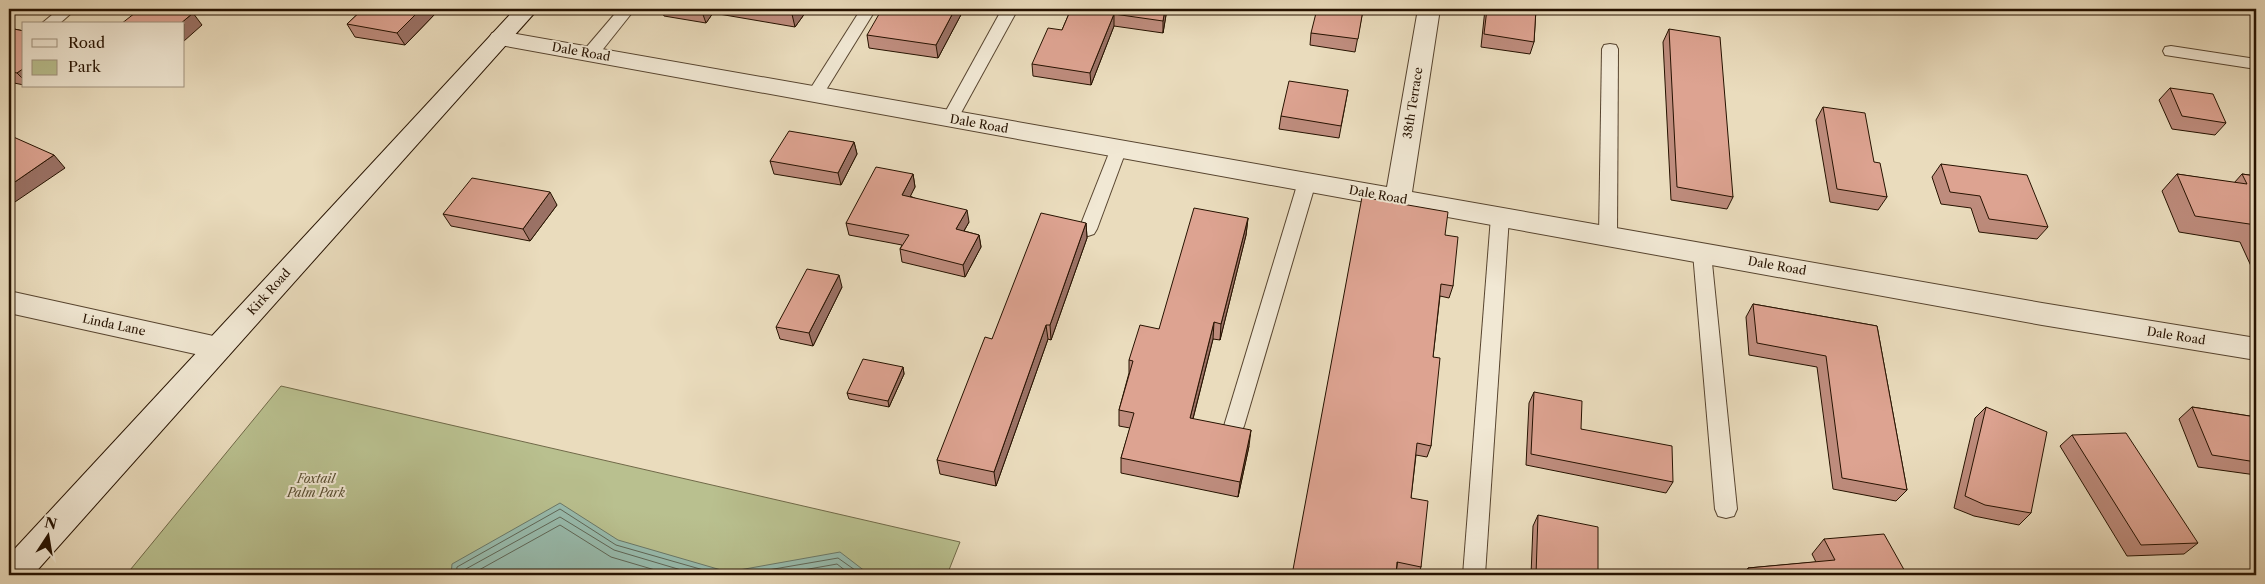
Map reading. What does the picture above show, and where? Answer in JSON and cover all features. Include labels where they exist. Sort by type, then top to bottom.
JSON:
[{"type":"street","name":"Kirk Road","points":[[12,575],[527,9]]},
{"type":"street","name":"38th Terrace","points":[[1398,198],[1429,9]]},
{"type":"street","name":"Dale Road","points":[[500,38],[2042,314],[2256,349]]},
{"type":"street","name":"Linda Lane","points":[[9,302],[218,348]]},
{"type":"lane","points":[[52,22],[68,9]]},
{"type":"lane","points":[[590,54],[628,9]]},
{"type":"lane","points":[[815,94],[868,9]]},
{"type":"lane","points":[[950,118],[1010,9]]},
{"type":"lane","points":[[1608,236],[1610,49]]},
{"type":"lane","points":[[2171,51],[2256,64]]},
{"type":"lane","points":[[1088,229],[1119,148]]},
{"type":"lane","points":[[1234,426],[1307,182]]},
{"type":"lane","points":[[1474,575],[1500,217]]},
{"type":"lane","points":[[1702,253],[1726,510]]},
{"type":"green space","name":"Foxtail Palm Park","points":[[281,386],[960,542],[947,575],[126,575]]},
{"type":"water","points":[[560,503],[618,540],[728,572],[840,552],[870,575],[451,575],[452,564]]},
{"type":"building","points":[[140,9],[171,9],[193,13],[182,22],[124,22]]},
{"type":"building","points":[[363,9],[421,9],[397,33],[347,24]]},
{"type":"building","points":[[882,9],[955,9],[936,45],[867,35]]},
{"type":"building","points":[[1071,9],[1165,9],[1163,21],[1114,14],[1090,73],[1032,64],[1048,28],[1062,30]]},
{"type":"building","points":[[1317,9],[1363,10],[1358,39],[1311,33]]},
{"type":"building","points":[[1487,9],[1536,9],[1534,42],[1484,34]]},
{"type":"building","points":[[9,28],[22,31],[22,69],[17,73],[9,71]]},
{"type":"building","points":[[1669,29],[1720,37],[1733,197],[1677,187]]},
{"type":"building","points":[[1289,81],[1348,90],[1341,126],[1281,116]]},
{"type":"building","points":[[2170,88],[2213,94],[2226,123],[2182,116]]},
{"type":"building","points":[[1823,107],[1865,113],[1874,162],[1880,163],[1887,197],[1837,189]]},
{"type":"building","points":[[789,131],[854,142],[838,173],[770,161]]},
{"type":"building","points":[[9,135],[54,155],[9,186]]},
{"type":"building","points":[[1941,164],[2027,175],[2048,227],[1989,219],[1980,196],[1950,192]]},
{"type":"building","points":[[876,167],[913,174],[902,195],[967,210],[956,229],[979,235],[963,265],[900,249],[909,235],[846,223]]},
{"type":"building","points":[[2177,174],[2247,184],[2242,174],[2256,176],[2256,225],[2195,216]]},
{"type":"building","points":[[472,178],[550,192],[523,229],[443,214]]},
{"type":"building","points":[[1362,197],[1448,212],[1445,235],[1458,237],[1453,286],[1441,284],[1433,357],[1440,358],[1431,446],[1417,443],[1411,498],[1428,501],[1421,567],[1397,562],[1396,575],[1292,575]]},
{"type":"building","points":[[1194,208],[1248,218],[1221,324],[1214,322],[1190,418],[1251,430],[1240,482],[1121,458],[1134,413],[1119,410],[1133,361],[1129,360],[1140,325],[1159,329]]},
{"type":"building","points":[[1041,213],[1086,223],[1050,325],[1046,325],[994,472],[937,460],[985,337],[992,339]]},
{"type":"building","points":[[807,269],[839,275],[809,333],[776,327]]},
{"type":"building","points":[[1753,304],[1877,326],[1907,490],[1842,478],[1826,356],[1757,343]]},
{"type":"building","points":[[863,359],[903,367],[888,401],[847,393]]},
{"type":"building","points":[[1534,392],[1582,401],[1581,429],[1672,446],[1673,482],[1531,454]]},
{"type":"building","points":[[1986,407],[2047,432],[2031,513],[1985,505],[1965,496]]},
{"type":"building","points":[[2192,407],[2256,417],[2256,462],[2212,455]]},
{"type":"building","points":[[2126,433],[2198,543],[2141,545],[2072,435]]},
{"type":"building","points":[[1538,515],[1598,527],[1598,575],[1536,575]]},
{"type":"building","points":[[1884,534],[1907,575],[1751,575],[1748,568],[1835,560],[1824,539]]}]
